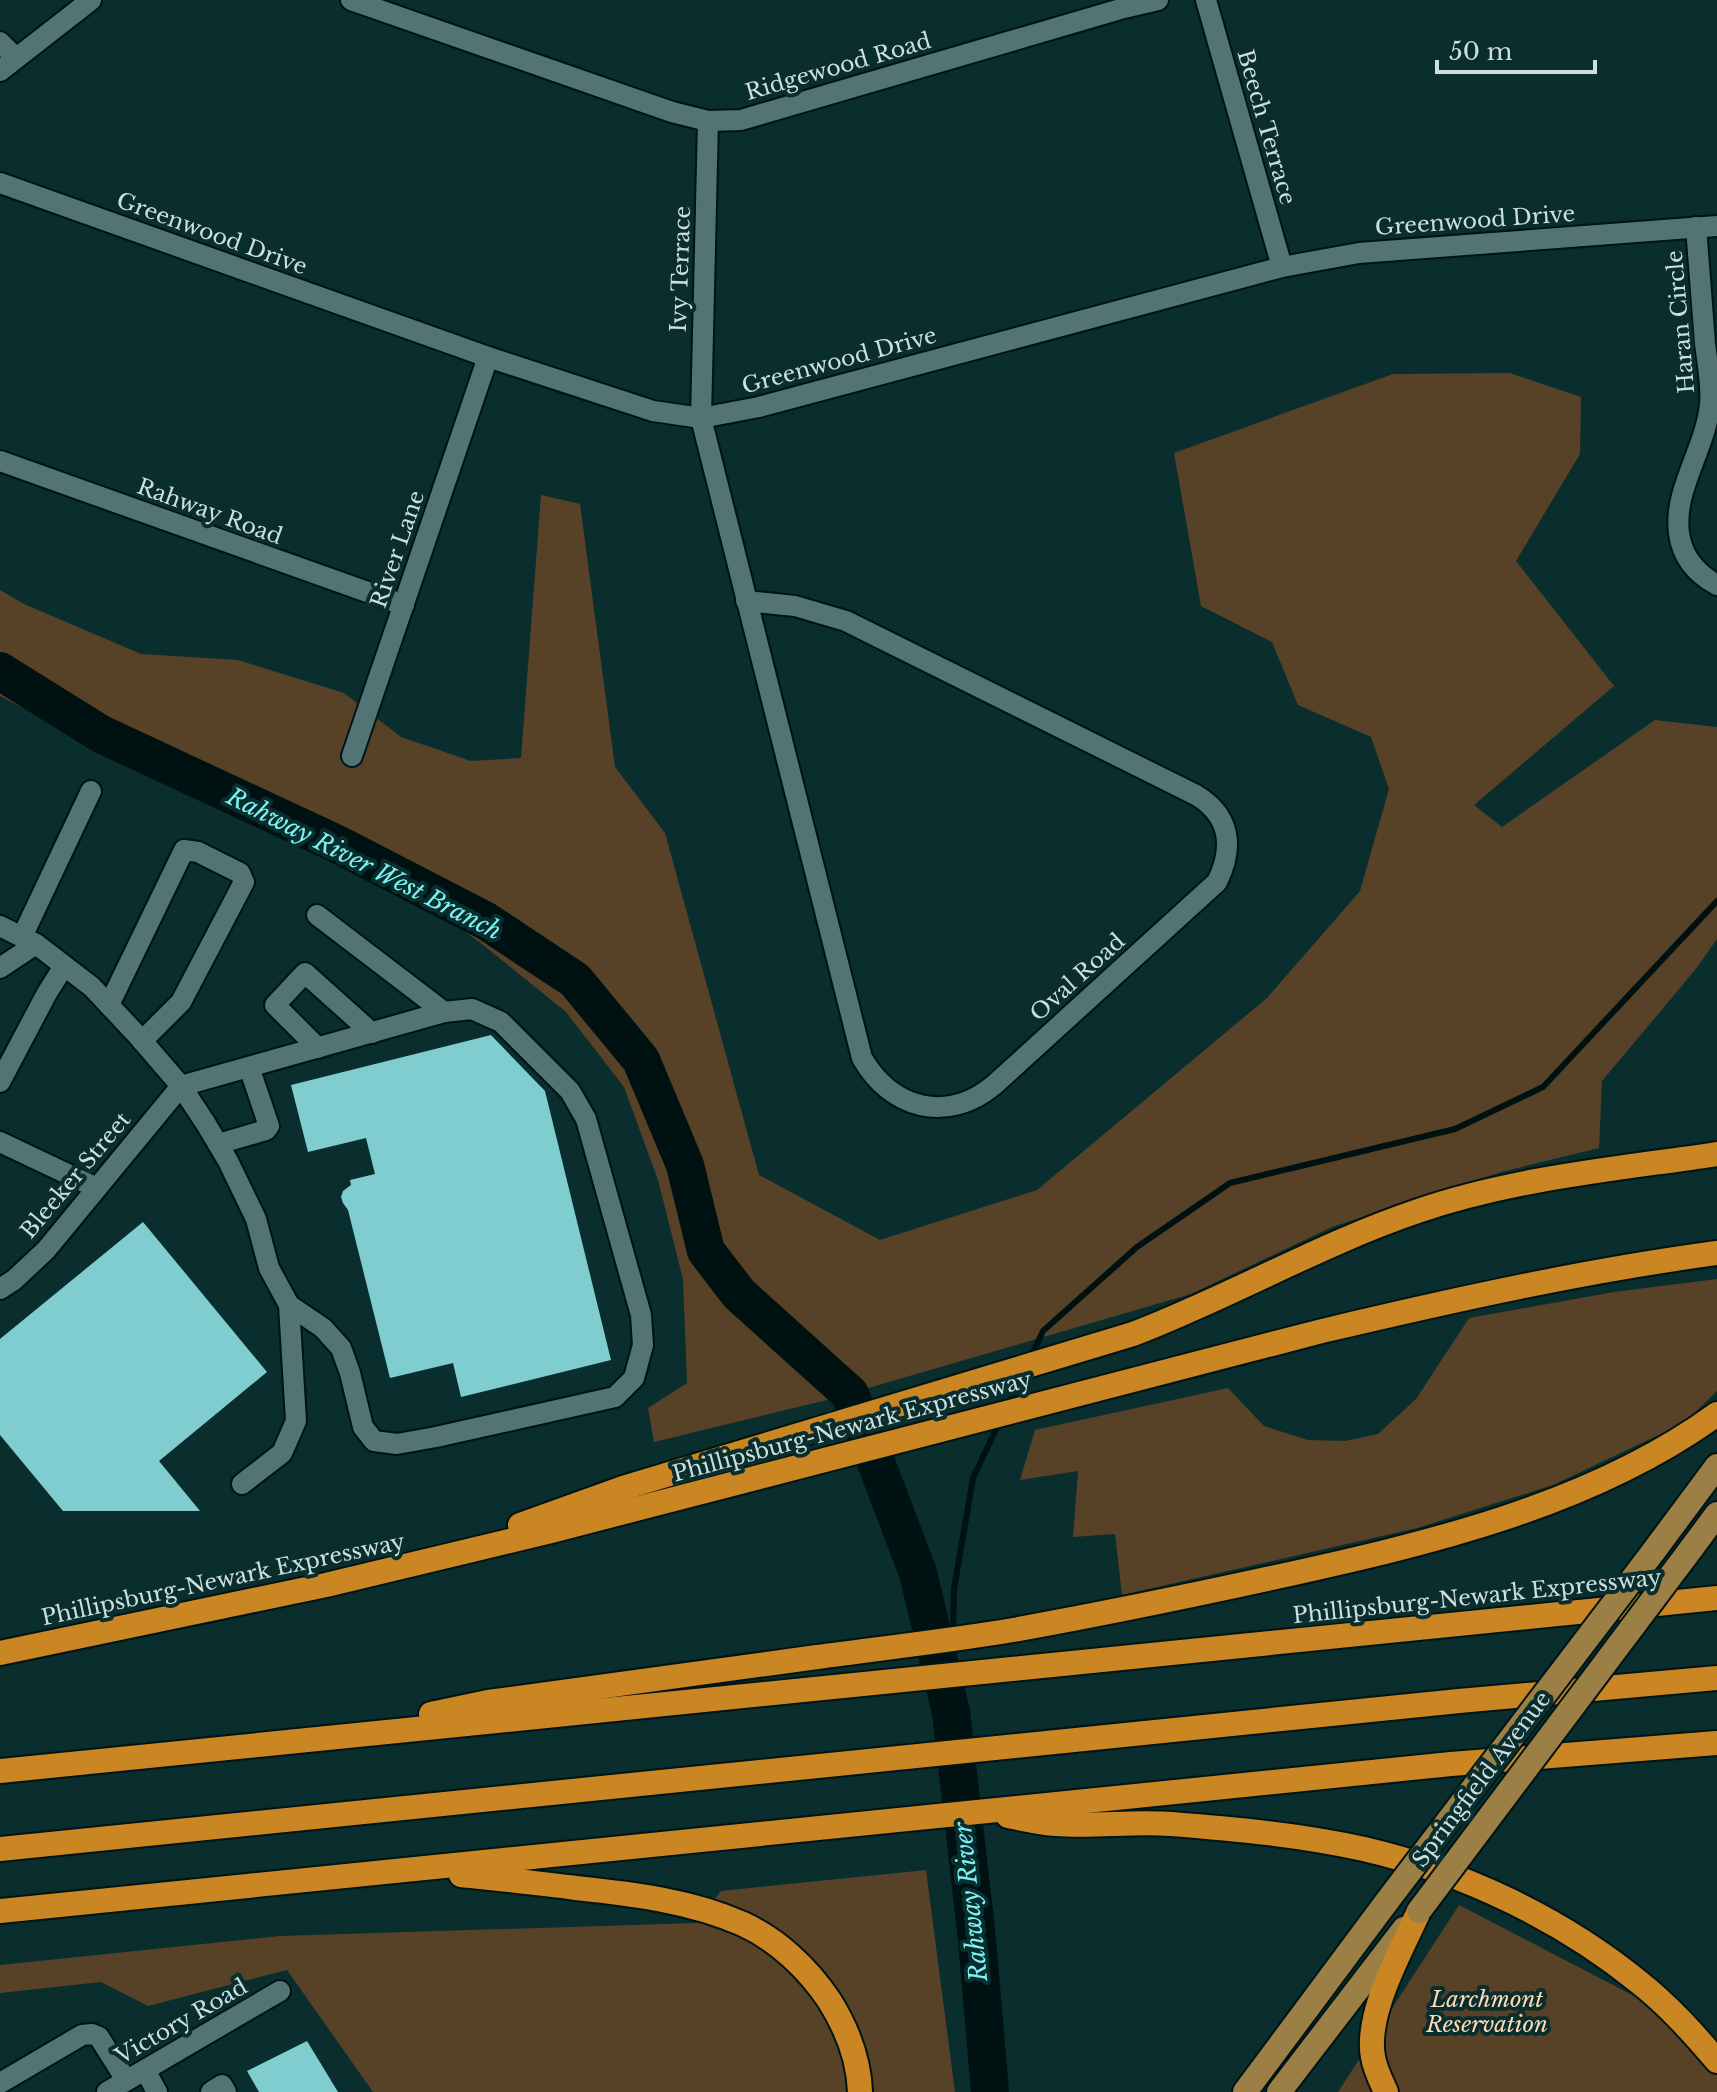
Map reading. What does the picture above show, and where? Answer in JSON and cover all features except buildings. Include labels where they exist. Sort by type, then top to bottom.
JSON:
[{"type":"highway","points":[[402,1567],[623,1488],[1069,1354],[1168,1320],[1384,1223],[1460,1197],[1534,1182],[1717,1154]]},
{"type":"highway","name":"Phillipsburg-Newark Expressway","points":[[0,1653],[251,1601],[551,1531],[1322,1331],[1471,1296],[1602,1270],[1717,1253]]},
{"type":"highway","points":[[297,1741],[488,1702],[1012,1630],[1323,1567],[1460,1531],[1549,1501],[1609,1476],[1677,1441],[1717,1414]]},
{"type":"highway","name":"Phillipsburg-Newark Expressway","points":[[0,1771],[1717,1598]]},
{"type":"highway","points":[[0,1849],[1558,1691],[1717,1678]]},
{"type":"highway","points":[[0,1911],[978,1810],[1032,1813],[1451,1764],[1717,1743]]},
{"type":"highway","points":[[1032,1813],[1056,1824],[1166,1824],[1274,1833],[1365,1849],[1436,1871],[1542,1917],[1610,1959],[1670,2009],[1717,2061]]},
{"type":"highway","points":[[415,1869],[647,1896],[744,1924],[789,1954],[820,1987],[847,2035],[860,2092]]},
{"type":"highway","points":[[1386,2092],[1373,2056],[1374,2019],[1419,1911]]},
{"type":"main road","name":"Springfield Avenue","points":[[1245,2092],[1717,1466]]},
{"type":"main road","name":"Springfield Avenue","points":[[1279,2092],[1717,1514]]},
{"type":"street","points":[[0,42],[8,64],[91,0]]},
{"type":"street","name":"Ridgewood Road","points":[[351,0],[672,112],[708,121],[741,120],[1123,4],[1158,0]]},
{"type":"street","name":"Beech Terrace","points":[[1206,0],[1282,267]]},
{"type":"street","name":"Ivy Terrace","points":[[701,418],[708,121]]},
{"type":"street","name":"Greenwood Drive","points":[[0,183],[488,357],[653,411],[701,418],[759,407],[1282,267],[1359,253],[1717,226]]},
{"type":"street","name":"Haran Circle","points":[[1696,227],[1711,402],[1704,438],[1683,490],[1678,518],[1679,536],[1688,559],[1703,578],[1717,585]]},
{"type":"street","name":"River Lane","points":[[352,756],[488,357]]},
{"type":"street","name":"Oval Road","points":[[701,418],[746,601],[862,1058],[882,1086],[911,1103],[928,1107],[954,1106],[985,1093],[1217,882],[1226,866],[1228,847],[1225,828],[1216,812],[1196,795],[846,621],[795,606],[746,601]]},
{"type":"street","name":"Rahway Road","points":[[0,461],[404,605]]},
{"type":"street","points":[[0,968],[29,941],[91,791]]},
{"type":"street","points":[[109,1005],[184,850],[198,852],[240,873],[244,882],[181,1002],[142,1041]]},
{"type":"street","points":[[317,915],[444,1012]]},
{"type":"street","points":[[0,926],[29,941],[92,987],[142,1041],[181,1086],[218,1144],[256,1219],[269,1268],[289,1305],[296,1421],[282,1453],[242,1484]]},
{"type":"street","points":[[0,1082],[64,966]]},
{"type":"street","points":[[318,1048],[275,1005],[305,973],[372,1033]]},
{"type":"street","points":[[181,1086],[444,1012],[472,1009],[501,1022],[570,1091],[586,1119],[641,1315],[643,1345],[634,1378],[615,1397],[397,1444],[374,1441],[363,1427],[341,1348],[323,1328],[289,1305]]},
{"type":"street","points":[[218,1144],[266,1130],[269,1126],[249,1067]]},
{"type":"street","name":"Bleeker Street","points":[[0,1289],[46,1250],[181,1086]]},
{"type":"street","points":[[0,1142],[97,1188]]},
{"type":"street","name":"Victory Road","points":[[107,2092],[280,1991]]},
{"type":"street","points":[[0,2083],[82,2035],[92,2034],[99,2037],[126,2080]]},
{"type":"street","points":[[145,2070],[157,2092]]},
{"type":"street","points":[[211,2092],[222,2085],[226,2092]]},
{"type":"green space","points":[[1510,373],[1581,397],[1580,454],[1516,561],[1614,686],[1474,805],[1502,827],[1655,720],[1717,727],[1717,939],[1695,970],[1602,1081],[1599,1148],[1501,1172],[1332,1227],[1191,1294],[827,1400],[654,1442],[648,1408],[687,1383],[683,1279],[658,1180],[624,1087],[566,1012],[482,944],[397,882],[0,696],[0,590],[24,604],[141,654],[238,660],[344,693],[401,737],[471,761],[521,758],[541,495],[580,504],[615,767],[665,833],[759,1175],[880,1240],[1037,1190],[1267,998],[1360,891],[1389,789],[1371,737],[1298,705],[1272,642],[1201,606],[1174,453],[1393,374]]},
{"type":"green space","points":[[1717,1279],[1717,1391],[1684,1423],[1553,1485],[1417,1528],[1122,1595],[1115,1534],[1073,1537],[1078,1471],[1020,1480],[1035,1430],[1228,1388],[1264,1426],[1308,1440],[1345,1441],[1378,1434],[1416,1399],[1469,1318],[1614,1292]]},
{"type":"green space","points":[[926,1870],[955,2092],[373,2092],[287,1970],[148,2006],[101,1982],[0,1993],[0,1965],[280,1936],[696,1923],[721,1891]]},
{"type":"green space","name":"Larchmont Reservation","points":[[1459,1905],[1717,2039],[1717,2092],[1338,2092]]},
{"type":"waterway","name":"Rahway River West Branch","points":[[0,671],[101,734],[337,844],[486,921],[575,980],[641,1060],[685,1165],[706,1251],[739,1294],[850,1394],[918,1573],[951,1712],[977,1939],[990,2092]]},
{"type":"waterway","points":[[1030,1359],[1043,1331],[1137,1247],[1230,1183],[1455,1129],[1543,1087],[1717,901]]},
{"type":"waterway","points":[[1008,1405],[1022,1376]]},
{"type":"waterway","points":[[953,1632],[954,1589],[973,1478],[999,1423]]},
{"type":"waterway","points":[[952,1668],[953,1643]]},
{"type":"waterway","points":[[951,1712],[952,1679]]},
{"type":"water label","name":"Rahway River","points":[[971,1902]]}]
